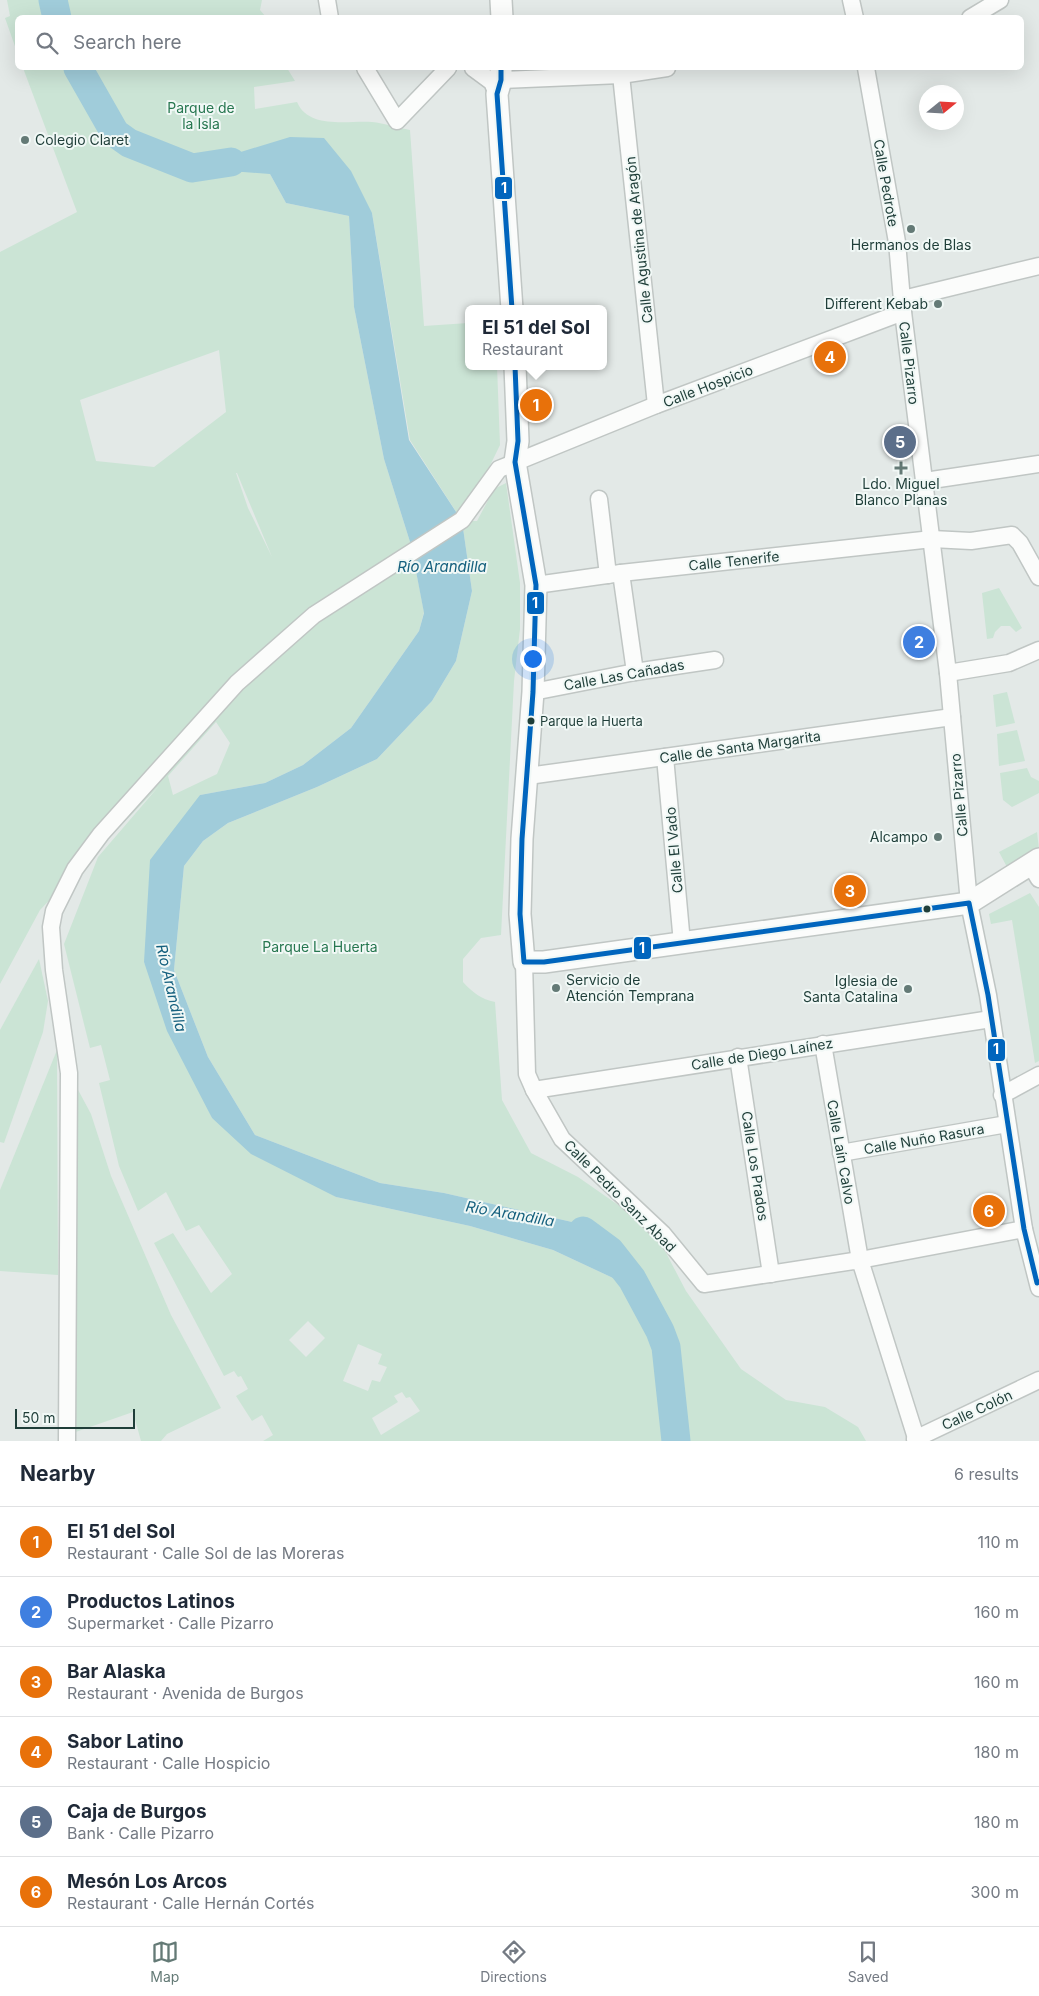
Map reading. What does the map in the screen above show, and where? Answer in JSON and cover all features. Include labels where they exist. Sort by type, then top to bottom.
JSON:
[{"type":"street","points":[[327,0],[330,15]]},
{"type":"street","points":[[501,0],[502,15]]},
{"type":"street","points":[[851,0],[854,15]]},
{"type":"street","points":[[975,15],[1000,0]]},
{"type":"street","points":[[366,70],[397,121],[446,70]]},
{"type":"street","points":[[476,70],[492,82],[621,75],[654,70]]},
{"type":"street","name":"Calle Pedrote","points":[[866,70],[897,242],[903,306]]},
{"type":"street","name":"Calle Agustina de Aragón","points":[[621,75],[656,405]]},
{"type":"street","points":[[499,81],[512,305]]},
{"type":"street","name":"Calle Hospicio","points":[[67,1441],[69,1073],[52,952],[51,927],[54,911],[75,870],[101,834],[237,683],[305,622],[388,565],[449,530],[462,520],[499,470],[903,306],[1039,266]]},
{"type":"street","name":"Calle Pizarro","points":[[903,306],[948,673],[969,903],[991,1018],[1024,1229],[1038,1284]]},
{"type":"street","name":"Calle Pedro Sanz Abad","points":[[515,370],[518,441],[515,462],[536,585],[533,692],[522,839],[520,914],[524,962],[527,1074],[562,1139],[663,1234],[704,1284],[860,1260],[1024,1229]]},
{"type":"street","points":[[925,482],[1039,464]]},
{"type":"street","points":[[599,499],[635,672]]},
{"type":"street","name":"Calle Tenerife","points":[[536,585],[614,574],[932,538],[971,541],[1012,535],[1020,543],[1039,577]]},
{"type":"street","points":[[948,673],[1009,663],[1039,650]]},
{"type":"street","name":"Calle Las Cañadas","points":[[533,692],[635,672],[715,660]]},
{"type":"street","name":"Calle de Santa Margarita","points":[[528,776],[952,717]]},
{"type":"street","name":"Calle El Vado","points":[[665,757],[682,943]]},
{"type":"street","points":[[524,962],[544,962],[969,903],[1036,867]]},
{"type":"street","name":"Calle de Diego Laínez","points":[[534,1090],[991,1018]]},
{"type":"street","name":"Calle Laín Calvo","points":[[823,1044],[860,1260]]},
{"type":"street","name":"Calle Los Prados","points":[[742,1057],[776,1273]]},
{"type":"street","points":[[1002,1094],[1039,1075]]},
{"type":"street","name":"Calle Nuño Rasura","points":[[841,1153],[1007,1124]]},
{"type":"street","points":[[860,1260],[916,1440]]},
{"type":"street","name":"Calle Colón","points":[[916,1440],[1039,1380]]},
{"type":"green space","points":[[7,0],[262,0],[260,10],[264,15],[15,15],[15,46],[5,18],[10,16]]},
{"type":"green space","points":[[24,70],[288,70],[295,81],[254,87],[255,109],[297,102],[303,111],[311,117],[320,120],[330,122],[381,123],[410,130],[424,326],[465,323],[465,370],[497,370],[500,445],[463,521],[477,521],[494,489],[506,483],[520,583],[520,629],[514,681],[501,935],[481,938],[463,959],[463,982],[478,995],[495,1002],[502,1100],[531,1153],[578,1177],[654,1230],[686,1291],[741,1369],[786,1400],[825,1407],[858,1427],[866,1441],[263,1441],[273,1435],[262,1415],[252,1421],[236,1396],[248,1389],[241,1376],[238,1377],[234,1371],[224,1376],[154,1243],[173,1233],[211,1293],[232,1274],[199,1225],[186,1231],[166,1192],[138,1211],[119,1166],[99,1083],[110,1080],[101,1045],[90,1048],[64,944],[98,857],[159,786],[40,910],[0,984],[0,252],[77,212]],"holes":[[[270,174],[372,213],[410,440],[462,521],[472,591],[456,661],[432,701],[377,759],[317,787],[228,823],[203,841],[184,866],[174,970],[208,1057],[255,1135],[380,1183],[444,1193],[572,1222],[631,1279],[628,1285],[553,1250],[470,1226],[336,1197],[212,1118],[144,962],[200,795],[265,783],[303,765],[351,728],[419,631],[424,612],[411,545],[384,459],[354,307],[349,216],[286,203]],[[219,350],[226,412],[154,467],[96,461],[80,400]],[[236,473],[272,557],[248,508]],[[216,722],[230,743],[217,774],[173,795],[168,776]],[[308,1321],[325,1338],[306,1357],[289,1340]],[[358,1344],[382,1354],[378,1364],[387,1367],[380,1382],[372,1380],[368,1391],[343,1381]],[[402,1392],[406,1398],[410,1397],[420,1411],[381,1435],[372,1418],[398,1402],[394,1396]]]},
{"type":"green space","points":[[999,588],[1022,628],[1016,632],[1010,626],[1001,626],[995,632],[993,638],[987,639],[982,593]]},
{"type":"green space","points":[[1007,692],[1015,723],[996,727],[993,695]]},
{"type":"green space","points":[[1017,730],[1025,761],[999,766],[997,734]]},
{"type":"green space","points":[[1027,768],[1031,777],[1039,781],[1039,793],[1012,807],[1003,800],[1000,773]]},
{"type":"green space","points":[[1037,832],[1039,849],[1007,867],[999,852]]},
{"type":"green space","points":[[1030,893],[1039,907],[1039,1061],[1035,1063],[1012,920],[991,924],[989,914]]},
{"type":"green space","points":[[39,959],[48,1001],[43,1032],[4,1143],[0,1142],[0,1030]]},
{"type":"green space","points":[[57,1050],[58,1275],[0,1271],[0,1190]]},
{"type":"green space","points":[[69,1073],[91,1114],[111,1176],[171,1315],[221,1408],[167,1434],[161,1441],[141,1441],[133,1412],[67,1435]]},
{"type":"water","name":"Río Arandilla","points":[[290,137],[324,138],[351,171],[372,213],[409,440],[462,521],[472,591],[456,661],[432,701],[377,759],[317,787],[228,823],[203,841],[184,866],[174,970],[208,1057],[255,1135],[380,1183],[444,1193],[572,1222],[610,1251],[632,1279],[628,1285],[553,1250],[470,1226],[336,1197],[251,1154],[212,1118],[167,1031],[144,962],[150,860],[200,795],[265,783],[303,765],[351,728],[419,631],[424,613],[411,545],[384,459],[354,307],[349,216],[286,203],[270,174],[192,168],[176,161],[231,155]]},
{"type":"waterway","name":"Río Arandilla","points":[[53,0],[56,15]]},
{"type":"waterway","name":"Río Arandilla","points":[[79,70],[115,133],[129,143],[192,168],[231,162]]},
{"type":"waterway","name":"Río Arandilla","points":[[583,1231],[610,1251],[632,1279],[660,1331],[666,1347],[676,1441]]},
{"type":"transit line","name":"1","points":[[501,70],[501,80],[497,94],[512,305]]},
{"type":"transit line","name":"1","points":[[515,370],[518,441],[515,462],[536,585],[533,692],[522,839],[520,914],[524,962],[544,962],[969,903],[988,995],[1024,1229],[1037,1283],[1039,1282]]},
{"type":"place","name":"Colegio Claret","points":[[25,140]]},
{"type":"place","name":"Hermanos de Blas","points":[[911,229]]},
{"type":"place","name":"Different Kebab","points":[[938,304]]},
{"type":"place","name":"Sabor Latino","points":[[830,357]]},
{"type":"place","name":"El 51 del Sol","points":[[536,405]]},
{"type":"place","name":"Caja de Burgos","points":[[900,442]]},
{"type":"place","name":"Ldo. Miguel Blanco Planas","points":[[901,468]]},
{"type":"place","name":"Productos Latinos","points":[[919,642]]},
{"type":"place","name":"Parque la Huerta","points":[[531,721]]},
{"type":"place","name":"Alcampo","points":[[938,837]]},
{"type":"place","name":"Bar Alaska","points":[[850,891]]},
{"type":"place","name":"Servicio de Atención Temprana","points":[[556,988]]},
{"type":"place","name":"Iglesia de Santa Catalina","points":[[908,989]]},
{"type":"place","name":"Mesón Los Arcos","points":[[989,1211]]},
{"type":"park label","name":"Parque de la Isla","points":[[201,116]]},
{"type":"park label","name":"Parque La Huerta","points":[[320,947]]}]
